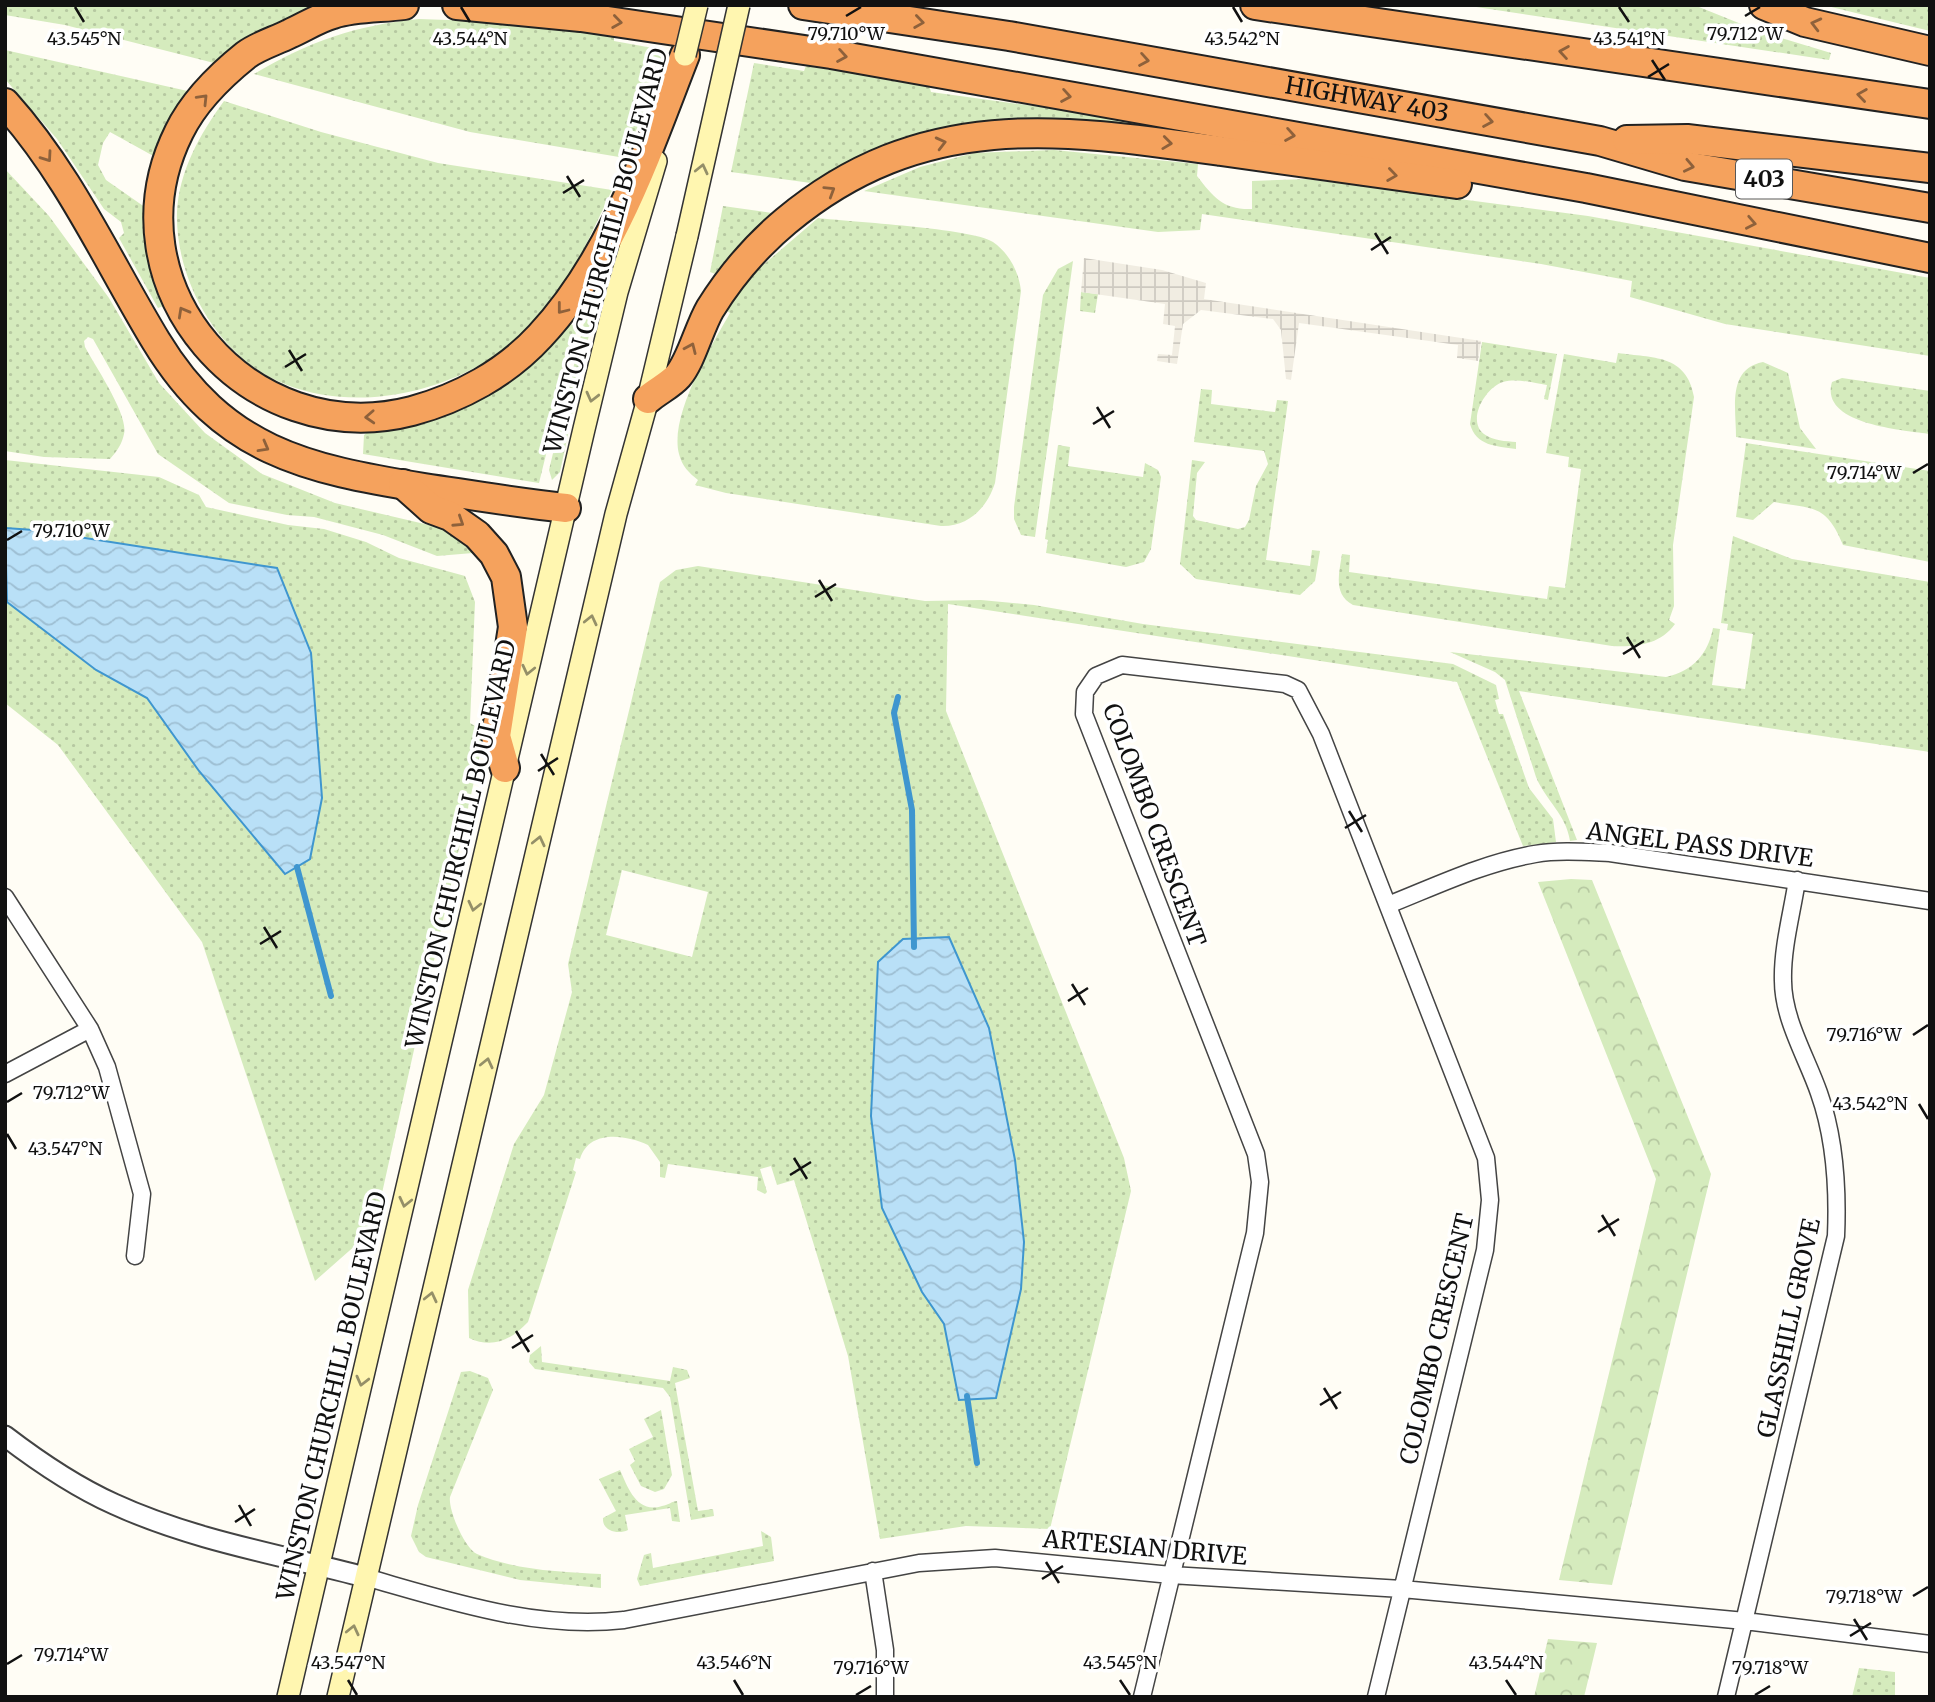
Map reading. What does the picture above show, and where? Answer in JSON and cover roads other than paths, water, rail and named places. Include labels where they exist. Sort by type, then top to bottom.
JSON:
[{"type":"highway","points":[[404,5],[333,14],[247,54],[197,104],[179,132],[161,193],[162,250],[175,296],[206,346],[234,374],[257,390],[318,414],[362,418],[422,408],[489,378],[528,348],[622,233],[685,55]]},
{"type":"highway","points":[[457,5],[581,17],[831,54],[1586,188],[1930,258]]},
{"type":"highway","name":"HIGHWAY 403","points":[[803,5],[1009,36],[1600,141],[1685,166],[1930,208]]},
{"type":"highway","points":[[1255,5],[1930,104]]},
{"type":"highway","points":[[1764,5],[1805,22],[1930,51]]},
{"type":"highway","points":[[5,103],[27,127],[74,196],[171,364],[208,407],[233,428],[279,455],[338,474],[566,508]]},
{"type":"highway","points":[[648,399],[679,375],[719,297],[757,249],[786,221],[846,180],[876,165],[954,140],[1036,131],[1156,142],[1466,185],[1586,188]]},
{"type":"highway","points":[[1600,141],[1686,139],[1930,169]]},
{"type":"highway","points":[[403,484],[431,509],[456,519],[477,535],[494,554],[506,577],[512,601],[513,627],[496,736],[505,768]]},
{"type":"main road","name":"WINSTON CHURCHILL BOULEVARD","points":[[685,55],[697,5]]},
{"type":"main road","points":[[338,1697],[616,513],[648,399],[687,236],[739,5]]},
{"type":"main road","name":"WINSTON CHURCHILL BOULEVARD","points":[[288,1697],[566,508],[622,233]]},
{"type":"street","name":"COLOMBO CRESCENT","points":[[1171,1575],[1255,1233],[1259,1182],[1256,1154],[1084,714],[1085,692],[1096,676],[1122,665],[1285,684],[1298,690],[1321,734],[1486,1158],[1490,1200],[1485,1250],[1376,1697]]},
{"type":"street","name":"ANGEL PASS DRIVE","points":[[1388,905],[1489,865],[1537,854],[1563,852],[1610,853],[1930,901]]},
{"type":"street","name":"GLASSHILL GROVE","points":[[1726,1697],[1836,1236],[1838,1194],[1830,1139],[1821,1097],[1788,1011],[1783,983],[1797,880]]},
{"type":"street","points":[[5,897],[90,1029],[107,1067],[142,1194],[135,1256]]},
{"type":"street","points":[[5,1074],[90,1029]]},
{"type":"street","points":[[5,1436],[60,1474],[134,1513],[181,1529],[365,1577]]},
{"type":"street","name":"ARTESIAN DRIVE","points":[[365,1577],[511,1615],[590,1624],[624,1620],[873,1570],[932,1561],[995,1558],[1171,1575],[1402,1589],[1745,1621],[1930,1644]]},
{"type":"street","points":[[873,1570],[885,1650],[885,1697]]},
{"type":"street","points":[[1142,1697],[1171,1575]]},
{"type":"water","points":[[5,528],[34,530],[277,568],[311,653],[322,798],[310,859],[285,874],[199,771],[147,698],[96,670],[7,602]]},
{"type":"water","points":[[949,937],[989,1028],[1015,1160],[1024,1242],[1021,1289],[996,1398],[959,1400],[944,1324],[922,1292],[882,1208],[871,1116],[878,962],[903,939]]},
{"type":"waterway","points":[[898,697],[894,713],[912,810],[914,947]]},
{"type":"waterway","points":[[297,867],[331,996]]},
{"type":"waterway","points":[[967,1396],[977,1463]]}]
